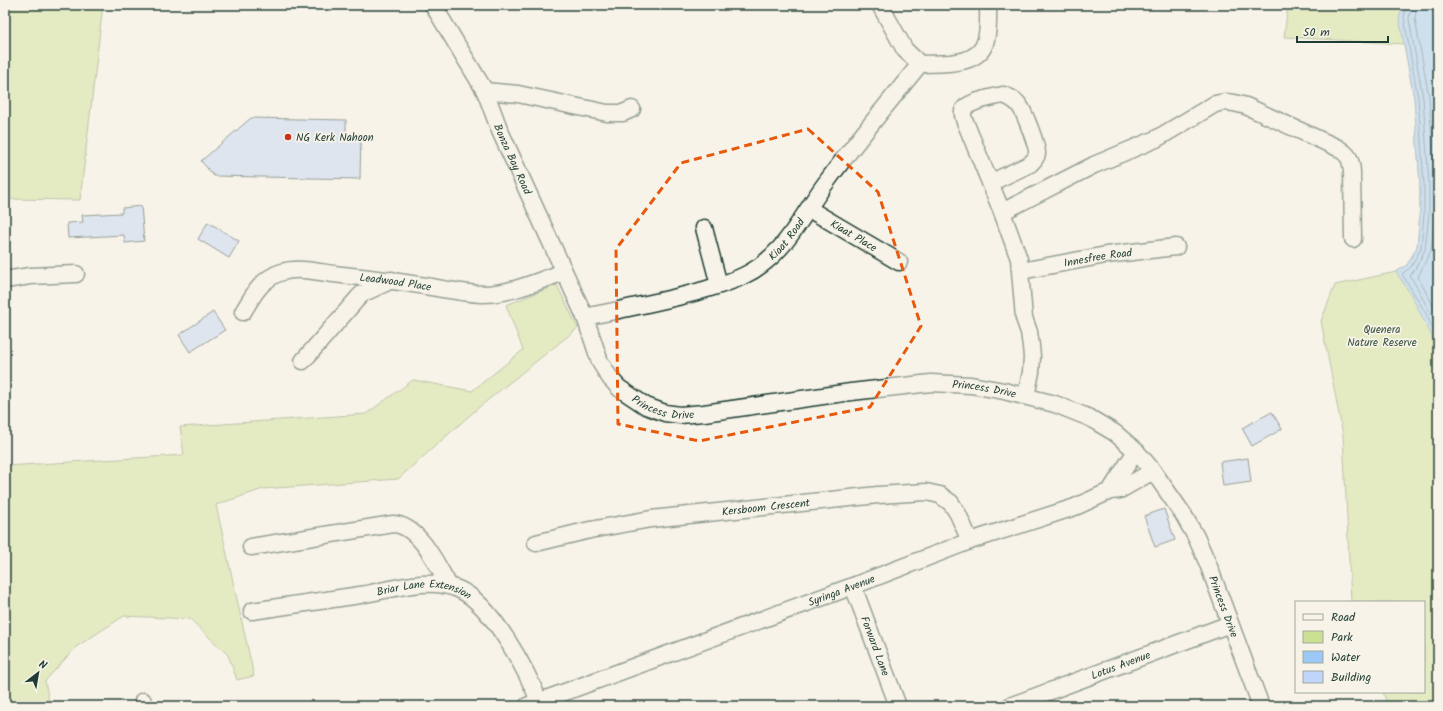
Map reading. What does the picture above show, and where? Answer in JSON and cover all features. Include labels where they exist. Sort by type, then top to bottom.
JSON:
[{"type":"street","name":"Bonza Bay Road","points":[[433,5],[485,91],[500,131],[585,317]]},
{"type":"street","points":[[880,5],[905,50],[920,64],[967,60],[982,50],[986,40],[988,5]]},
{"type":"street","name":"Kiaat Road","points":[[585,317],[670,299],[719,286],[744,276],[756,269],[770,258],[790,238],[831,175],[920,64]]},
{"type":"street","points":[[485,91],[518,94],[607,113],[623,112],[632,109]]},
{"type":"street","points":[[990,183],[1030,164],[1035,160],[1037,153],[1035,142],[1020,107],[1015,100],[1003,95],[969,104],[963,112],[963,116],[990,183],[1002,212],[1019,259],[1024,318],[1029,332],[1032,357],[1031,372],[1026,396]]},
{"type":"street","points":[[1002,212],[1094,165],[1156,140],[1207,108],[1215,104],[1225,102],[1246,106],[1338,148],[1347,154],[1351,162],[1352,172],[1353,239]]},
{"type":"street","name":"Kiaat Place","points":[[809,209],[899,262]]},
{"type":"street","points":[[704,228],[719,286]]},
{"type":"street","name":"Innesfree Road","points":[[1021,272],[1106,255],[1176,247]]},
{"type":"street","name":"Leadwood Place","points":[[243,312],[254,292],[268,279],[283,272],[299,270],[392,280],[482,294],[518,288],[564,272]]},
{"type":"street","points":[[5,280],[30,276],[76,274]]},
{"type":"street","points":[[303,361],[362,294],[392,280]]},
{"type":"street","name":"Princess Drive","points":[[585,317],[600,362],[610,378],[619,388],[634,399],[646,406],[665,413],[680,415],[704,413],[844,393],[931,383],[1004,390],[1055,404],[1090,418],[1115,433],[1136,451],[1153,471],[1183,514],[1196,537],[1261,706]]},
{"type":"street","points":[[1110,491],[1136,451]]},
{"type":"street","name":"Syringa Avenue","points":[[535,704],[970,541],[1074,507],[1110,491],[1120,490],[1153,471]]},
{"type":"street","name":"Kersboom Crescent","points":[[536,543],[590,530],[651,519],[878,495],[926,492],[940,495],[951,503],[958,514],[970,541]]},
{"type":"street","points":[[251,547],[400,524],[407,527],[420,540],[438,566],[449,586]]},
{"type":"street","name":"Briar Lane Extension","points":[[252,611],[411,585],[434,584],[449,586],[460,590],[482,606],[501,630],[521,662],[535,704]]},
{"type":"street","name":"Forward Lane","points":[[853,586],[898,706]]},
{"type":"street","name":"Lotus Avenue","points":[[1010,706],[1230,624]]},
{"type":"highlighted area","points":[[808,129],[878,192],[921,326],[870,407],[699,441],[618,424],[616,249],[681,163]]},
{"type":"green space","points":[[5,5],[103,5],[80,200],[5,199]]},
{"type":"green space","name":"Quenera Nature Reserve","points":[[1288,5],[1438,5],[1438,706],[1388,706],[1383,693],[1425,693],[1425,601],[1351,601],[1343,435],[1321,321],[1335,285],[1396,272],[1407,265],[1417,247],[1420,214],[1420,184],[1414,98],[1404,44],[1284,37]]},
{"type":"green space","points":[[557,285],[578,328],[478,408],[398,479],[263,489],[216,505],[254,676],[237,680],[228,655],[190,619],[124,616],[76,647],[45,681],[50,706],[5,706],[5,466],[184,455],[180,427],[366,414],[413,380],[472,391],[523,350],[506,305]]},
{"type":"water","points":[[1403,5],[1438,5],[1438,360],[1432,336],[1410,293],[1396,272],[1407,265],[1417,247],[1420,214],[1420,184],[1414,98],[1399,18]]},
{"type":"water","points":[[1438,633],[1438,690],[1434,651]]},
{"type":"building","points":[[251,118],[346,120],[346,134],[361,134],[360,179],[214,176],[201,161]]},
{"type":"building","points":[[141,206],[144,241],[125,243],[124,235],[68,238],[67,223],[83,222],[82,215],[122,213],[122,208]]},
{"type":"building","points":[[208,222],[239,241],[229,258],[198,239]]},
{"type":"building","points":[[213,312],[225,330],[190,352],[179,335]]},
{"type":"building","points":[[1272,412],[1282,429],[1252,446],[1242,428]]},
{"type":"building","points":[[1248,458],[1251,482],[1223,486],[1220,462]]},
{"type":"building","points":[[1164,509],[1175,540],[1155,547],[1144,516]]},
{"type":"place","name":"NG Kerk Nahoon","points":[[288,137]]}]
